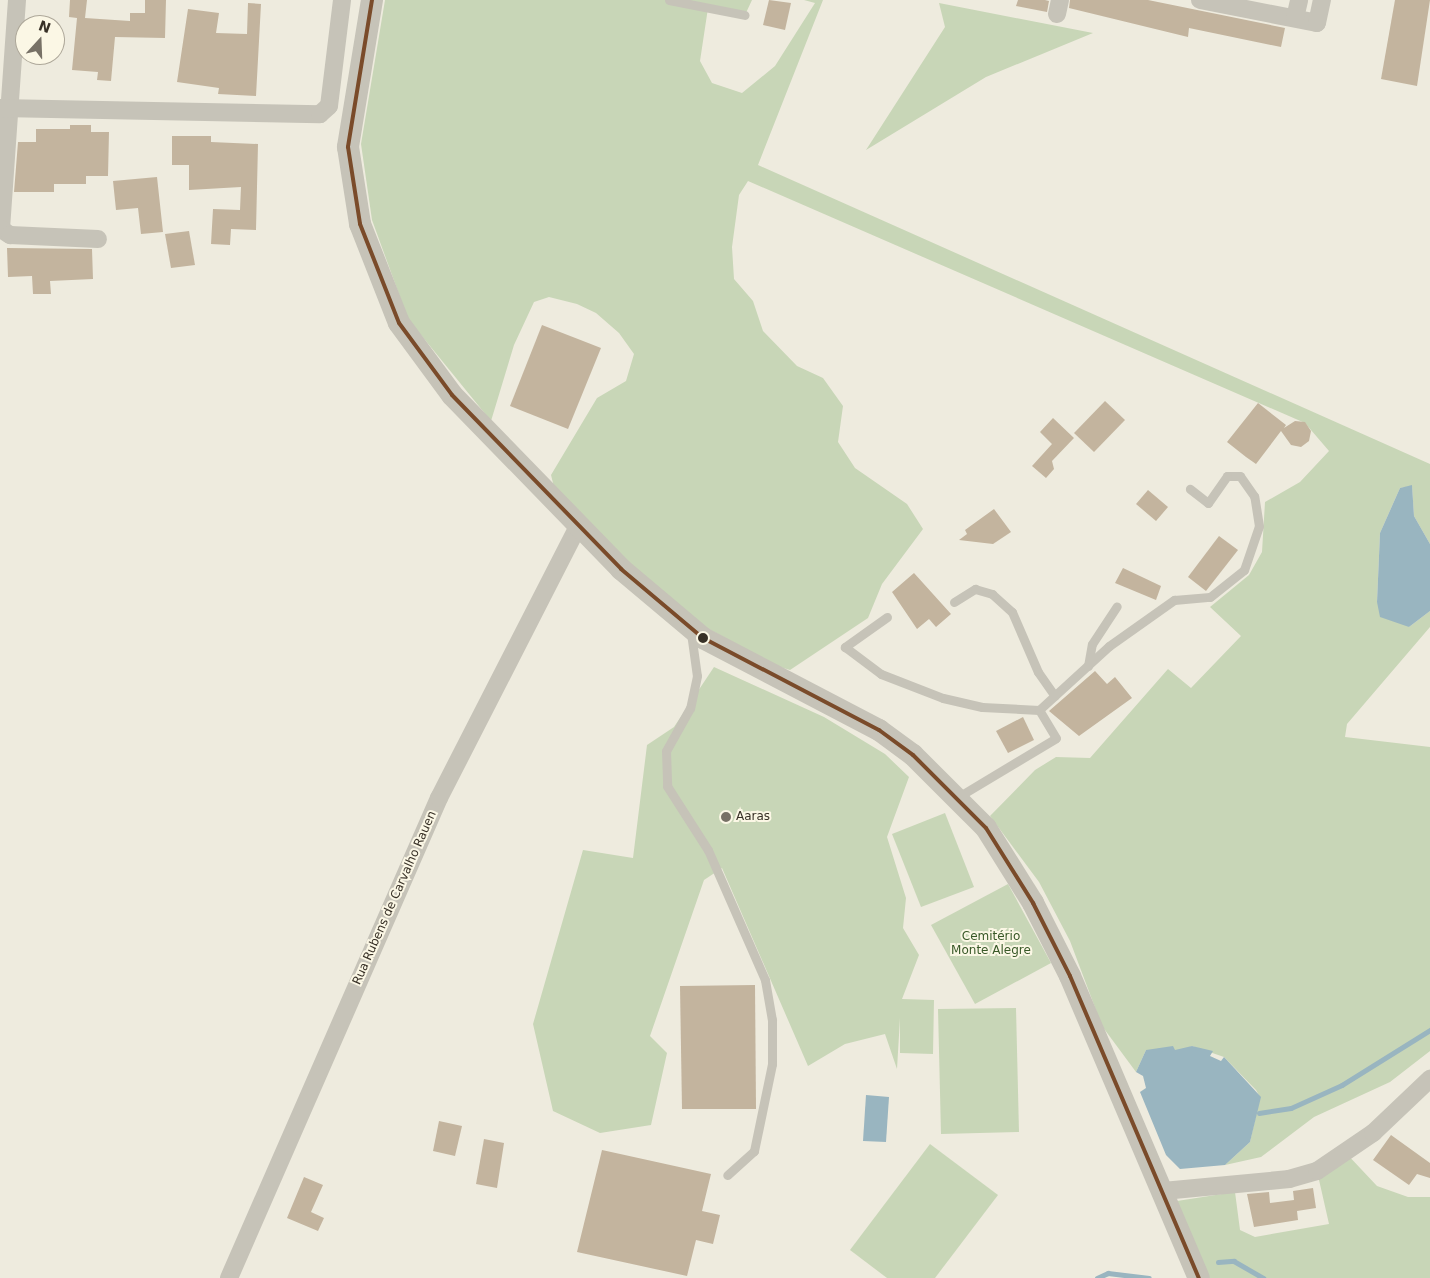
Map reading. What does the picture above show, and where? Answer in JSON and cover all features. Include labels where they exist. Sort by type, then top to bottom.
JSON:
[{"type":"street","points":[[16,0],[3,109],[1,229],[10,235],[98,239]]},
{"type":"street","points":[[3,109],[320,114],[330,106],[342,0]]},
{"type":"street","points":[[372,0],[348,146],[360,224],[378,276],[399,323],[452,395],[578,526],[689,626],[880,730],[958,797],[986,828],[1050,934],[1163,1191],[1199,1278]]},
{"type":"street","points":[[1200,0],[1317,23],[1322,0]]},
{"type":"street","points":[[1295,18],[1299,0]]},
{"type":"street","name":"Rua Rubens de Carvalho Rauen","points":[[229,1278],[439,798],[578,526]]},
{"type":"street","points":[[1163,1191],[1289,1179],[1318,1171],[1373,1133],[1430,1079]]},
{"type":"lane","points":[[670,0],[745,15]]},
{"type":"lane","points":[[887,618],[845,647],[881,674],[943,698],[982,708],[1038,710],[1088,666],[1174,600],[1210,597],[1244,570],[1260,526],[1254,496],[1240,476],[1227,476],[1208,503],[1190,489]]},
{"type":"lane","points":[[954,602],[974,589],[992,594],[1012,612],[1038,672],[1055,696]]},
{"type":"lane","points":[[1088,666],[1092,644],[1117,606]]},
{"type":"lane","points":[[689,626],[697,676],[690,708],[666,751],[667,786],[708,850],[765,980],[772,1020],[772,1064],[754,1151],[727,1175]]},
{"type":"lane","points":[[958,797],[1056,738],[1038,710]]},
{"type":"green space","points":[[385,0],[752,0],[745,15],[708,8],[700,61],[712,83],[742,93],[775,66],[815,3],[804,0],[823,0],[758,165],[1430,464],[1430,544],[1414,516],[1412,486],[1400,488],[1380,533],[1377,602],[1409,627],[1430,611],[1430,627],[1347,724],[1345,737],[1430,747],[1430,1051],[1390,1082],[1314,1117],[1261,1157],[1225,1165],[1250,1142],[1260,1097],[1256,1090],[1224,1057],[1192,1046],[1185,1050],[1146,1050],[1136,1072],[1102,1026],[1070,941],[1039,882],[990,816],[1035,770],[1056,757],[1090,758],[1168,669],[1191,688],[1241,636],[1210,607],[1249,575],[1262,552],[1265,502],[1300,482],[1329,451],[1305,423],[748,181],[739,195],[732,247],[734,279],[753,301],[763,331],[797,366],[823,378],[843,406],[838,442],[855,468],[907,504],[923,529],[882,584],[868,618],[790,670],[777,666],[707,628],[615,552],[554,487],[551,475],[597,398],[626,381],[634,354],[619,333],[596,313],[577,304],[549,297],[534,302],[514,345],[491,421],[408,319],[372,220],[361,144]]},
{"type":"green space","points":[[939,3],[1093,33],[986,77],[866,150],[945,27]]},
{"type":"green space","points":[[714,667],[824,717],[885,754],[909,777],[887,837],[906,898],[903,928],[919,955],[902,999],[934,1000],[933,1054],[900,1053],[900,1018],[897,1069],[885,1034],[845,1044],[808,1066],[722,868],[704,880],[650,1036],[667,1053],[651,1125],[600,1133],[553,1111],[533,1024],[583,850],[633,858],[647,745],[674,727]]},
{"type":"green space","points":[[945,813],[974,887],[921,907],[892,834]]},
{"type":"green space","name":"Cemitério Monte Alegre","points":[[1008,884],[1051,963],[975,1004],[931,925]]},
{"type":"green space","points":[[1016,1008],[1019,1132],[941,1134],[938,1009]]},
{"type":"green space","points":[[930,1144],[998,1195],[935,1278],[887,1278],[850,1250]]},
{"type":"green space","points":[[1345,1152],[1377,1186],[1408,1197],[1430,1197],[1430,1278],[1209,1278],[1177,1201],[1235,1192],[1240,1230],[1255,1237],[1329,1224],[1317,1171]]},
{"type":"water","points":[[1412,485],[1414,516],[1430,544],[1430,611],[1409,627],[1380,617],[1377,602],[1380,533],[1400,488]]},
{"type":"water","points":[[1173,1046],[1175,1050],[1192,1046],[1213,1051],[1210,1056],[1221,1061],[1224,1057],[1261,1097],[1250,1142],[1225,1165],[1180,1169],[1166,1155],[1140,1092],[1146,1088],[1143,1076],[1136,1072],[1146,1050]]},
{"type":"water","points":[[866,1095],[889,1097],[886,1142],[863,1141]]},
{"type":"building","points":[[70,0],[87,0],[85,18],[130,21],[130,13],[145,13],[145,0],[166,0],[165,38],[115,37],[111,81],[97,80],[98,72],[72,70],[77,18],[69,17]]},
{"type":"building","points":[[769,0],[791,3],[785,30],[763,25]]},
{"type":"building","points":[[1018,0],[1049,1],[1047,12],[1016,6]]},
{"type":"building","points":[[1070,0],[1148,0],[1285,28],[1281,47],[1189,28],[1188,37],[1069,8]]},
{"type":"building","points":[[1395,0],[1430,0],[1417,86],[1381,79]]},
{"type":"building","points":[[248,3],[261,4],[256,96],[218,94],[219,88],[177,82],[188,9],[219,13],[216,33],[247,34]]},
{"type":"building","points":[[70,125],[91,125],[91,132],[109,132],[108,176],[86,176],[86,184],[54,184],[54,192],[14,192],[18,142],[36,142],[36,129],[70,129]]},
{"type":"building","points":[[172,136],[211,136],[211,142],[258,144],[256,230],[231,229],[230,245],[211,244],[213,209],[240,210],[241,187],[189,190],[189,165],[172,165]]},
{"type":"building","points":[[157,177],[163,232],[141,234],[138,208],[116,210],[113,181]]},
{"type":"building","points":[[189,231],[195,265],[171,268],[165,234]]},
{"type":"building","points":[[7,248],[92,249],[93,279],[50,281],[51,294],[33,294],[32,276],[8,277]]},
{"type":"building","points":[[542,325],[601,348],[568,429],[510,406]]},
{"type":"building","points":[[1105,401],[1125,420],[1094,452],[1074,433]]},
{"type":"building","points":[[1258,403],[1286,425],[1284,428],[1295,421],[1305,422],[1311,431],[1309,441],[1301,447],[1291,445],[1281,431],[1256,464],[1246,457],[1227,442]]},
{"type":"building","points":[[1053,418],[1074,438],[1052,461],[1054,469],[1046,478],[1032,466],[1052,444],[1040,432]]},
{"type":"building","points":[[1148,490],[1168,507],[1156,521],[1136,504]]},
{"type":"building","points":[[994,509],[1011,532],[993,544],[959,540],[967,534],[965,530]]},
{"type":"building","points":[[1219,536],[1238,550],[1206,591],[1188,577]]},
{"type":"building","points":[[1123,568],[1161,586],[1156,600],[1115,583]]},
{"type":"building","points":[[914,573],[951,614],[936,627],[929,619],[917,629],[892,592]]},
{"type":"building","points":[[1095,671],[1107,684],[1115,677],[1132,698],[1079,736],[1049,711]]},
{"type":"building","points":[[1023,717],[1034,740],[1008,753],[996,731]]},
{"type":"building","points":[[755,985],[756,1109],[682,1109],[680,986]]},
{"type":"building","points":[[439,1121],[462,1126],[455,1156],[433,1151]]},
{"type":"building","points":[[1391,1135],[1430,1163],[1430,1178],[1417,1174],[1409,1185],[1373,1160]]},
{"type":"building","points":[[484,1139],[504,1143],[497,1188],[476,1184]]},
{"type":"building","points":[[602,1150],[711,1174],[702,1211],[720,1215],[713,1244],[696,1240],[687,1276],[577,1252]]},
{"type":"building","points":[[304,1177],[323,1185],[311,1212],[324,1218],[318,1231],[287,1218]]},
{"type":"building","points":[[1313,1188],[1316,1208],[1297,1211],[1298,1220],[1254,1227],[1247,1194],[1269,1192],[1270,1203],[1294,1200],[1293,1191]]},
{"type":"waterway","points":[[1259,1113],[1291,1108],[1342,1085],[1430,1030]]},
{"type":"waterway","points":[[1218,1262],[1234,1261],[1264,1278]]},
{"type":"waterway","points":[[1097,1278],[1108,1273],[1149,1278]]},
{"type":"transit line","points":[[372,0],[348,147],[360,224],[399,323],[452,395],[621,569],[703,638],[879,730],[913,755],[986,828],[1033,903],[1070,976],[1199,1278]]},
{"type":"place","name":"Aaras","points":[[726,817]]}]
